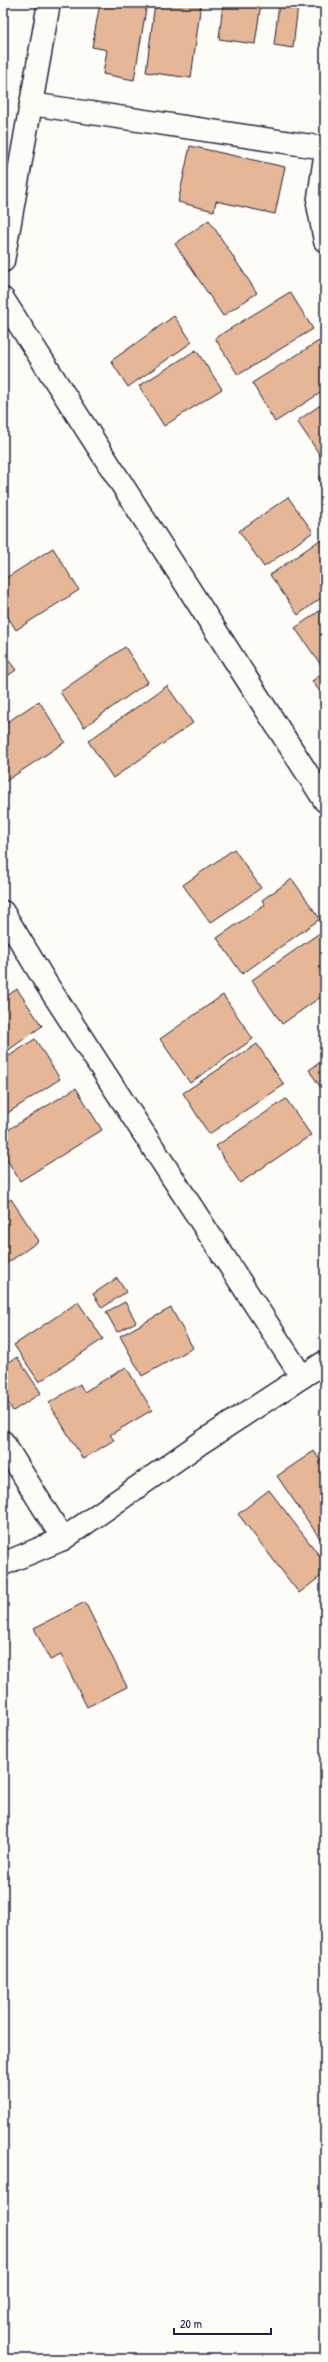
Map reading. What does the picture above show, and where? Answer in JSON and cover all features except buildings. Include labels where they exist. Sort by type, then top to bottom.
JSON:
[{"type":"street","points":[[3,262],[49,3]]},
{"type":"street","points":[[31,104],[325,148]]},
{"type":"street","points":[[325,156],[318,204],[325,241]]},
{"type":"street","points":[[3,299],[325,801]]},
{"type":"street","points":[[3,912],[46,983],[302,1377]]},
{"type":"street","points":[[3,1564],[63,1539],[202,1442],[325,1362]]},
{"type":"street","points":[[3,1442],[63,1539]]}]
